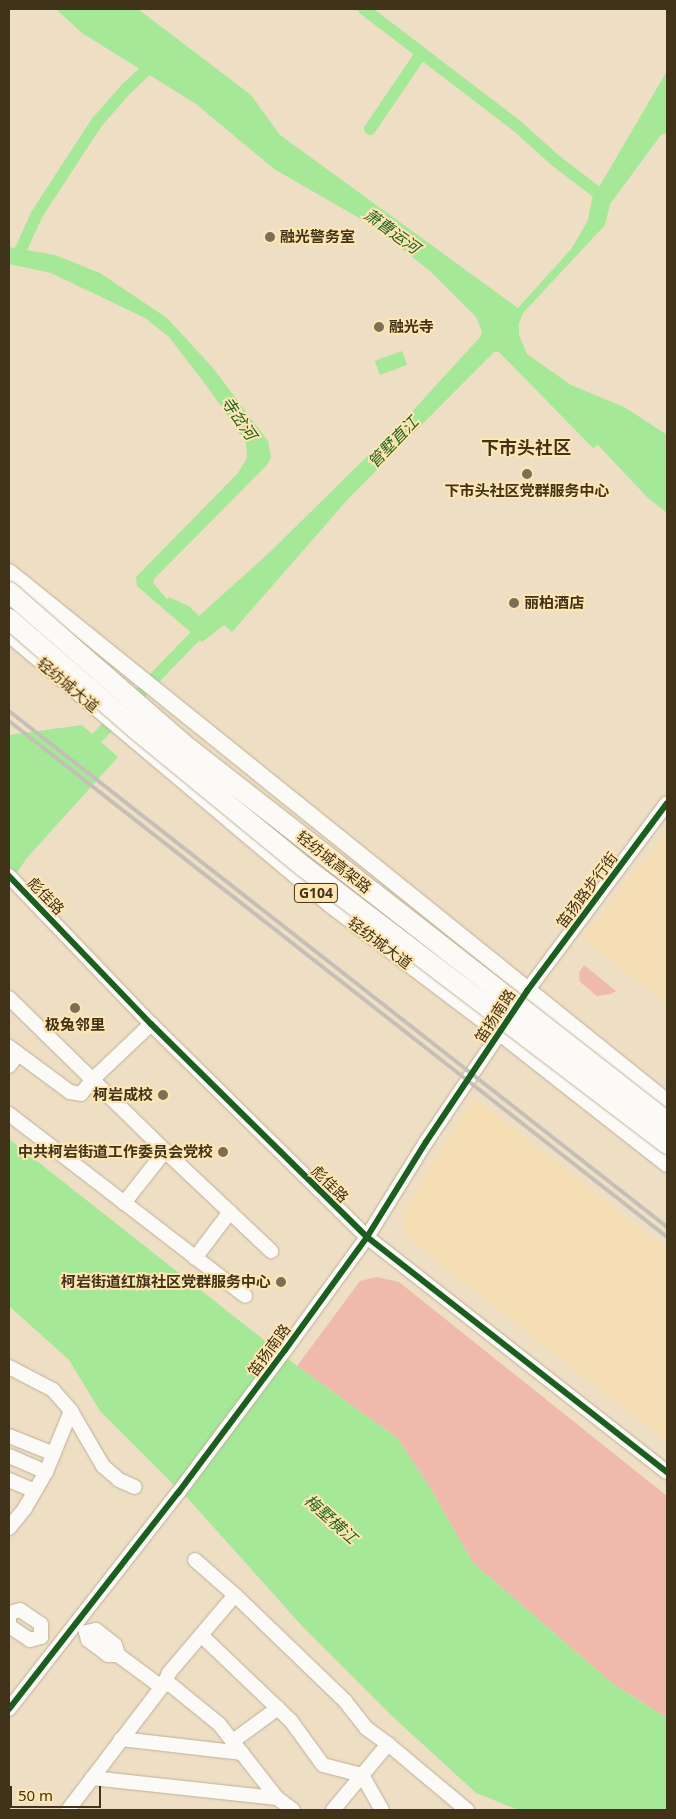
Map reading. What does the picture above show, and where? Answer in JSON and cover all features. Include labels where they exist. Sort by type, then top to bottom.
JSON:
[{"type":"highway","name":"轻纺城高架路","points":[[9,592],[188,748],[667,1122]]},
{"type":"highway","name":"轻纺城高架路","points":[[9,619],[137,730],[304,867],[667,1144]]},
{"type":"main road","points":[[9,572],[667,1102]]},
{"type":"main road","name":"轻纺城大道","points":[[9,634],[330,905],[500,1033],[667,1164]]},
{"type":"street","name":"笛扬路步行街","points":[[526,990],[667,803]]},
{"type":"street","name":"彪佳路","points":[[13,881],[151,1024],[367,1237],[667,1472]]},
{"type":"street","name":"笛扬南路","points":[[9,1708],[56,1648],[81,1628],[367,1237],[426,1142],[500,1033],[526,990]]},
{"type":"street","points":[[9,998],[165,1151],[271,1251]]},
{"type":"street","points":[[9,1066],[14,1050],[70,1092],[81,1094],[92,1080],[151,1024]]},
{"type":"street","points":[[9,1114],[245,1296]]},
{"type":"street","points":[[124,1203],[165,1151]]},
{"type":"street","points":[[195,1258],[230,1212]]},
{"type":"street","points":[[9,1368],[53,1390],[71,1411],[103,1466],[118,1480],[136,1487]]},
{"type":"street","points":[[9,1528],[46,1472],[71,1411]]},
{"type":"street","points":[[9,1436],[54,1454]]},
{"type":"street","points":[[9,1456],[46,1472]]},
{"type":"street","points":[[9,1480],[35,1491]]},
{"type":"street","points":[[195,1560],[235,1595],[345,1701],[366,1728],[467,1810]]},
{"type":"street","points":[[68,1810],[164,1684],[169,1673],[235,1595]]},
{"type":"street","points":[[9,1613],[20,1610],[41,1624],[41,1637]]},
{"type":"street","points":[[9,1619],[9,1626],[30,1640],[41,1637]]},
{"type":"street","points":[[81,1628],[88,1640],[108,1655],[118,1655],[156,1682],[171,1685],[219,1724],[277,1798],[293,1810]]},
{"type":"street","points":[[201,1634],[291,1721],[324,1765],[362,1775],[382,1810]]},
{"type":"street","points":[[41,1637],[56,1648]]},
{"type":"street","points":[[233,1741],[278,1708]]},
{"type":"street","points":[[121,1739],[242,1753]]},
{"type":"street","points":[[333,1810],[388,1744]]},
{"type":"street","points":[[92,1778],[277,1798]]},
{"type":"shaded area","points":[[667,831],[667,1005],[582,938]]},
{"type":"shaded area","points":[[584,965],[616,991],[611,994],[597,996],[580,982],[579,973]]},
{"type":"shaded area","points":[[474,1098],[667,1249],[667,1442],[410,1240],[404,1226],[405,1209]]},
{"type":"shaded area","points":[[377,1277],[399,1282],[667,1496],[667,1718],[613,1684],[473,1563],[429,1486],[397,1438],[297,1366],[360,1281]]},
{"type":"water","points":[[56,9],[138,9],[251,95],[280,135],[518,308],[572,248],[588,220],[592,199],[667,71],[667,133],[661,135],[610,204],[605,225],[523,313],[519,323],[519,335],[527,354],[571,385],[626,408],[667,435],[667,513],[647,497],[598,445],[593,448],[499,352],[494,352],[348,499],[232,632],[224,625],[202,642],[137,586],[136,577],[238,473],[247,458],[246,443],[209,389],[169,337],[145,318],[51,273],[9,264],[9,247],[55,255],[100,273],[167,318],[213,368],[268,441],[271,458],[266,466],[154,579],[153,583],[167,599],[169,597],[190,607],[199,616],[270,552],[408,416],[481,336],[482,331],[476,317],[430,271],[373,226],[274,169],[196,104],[82,33]]},
{"type":"water","points":[[402,351],[407,365],[380,375],[375,361]]},
{"type":"water","points":[[82,725],[118,757],[26,859],[9,886],[9,735]]},
{"type":"water","name":"梅墅横江","points":[[9,1139],[297,1366],[397,1438],[429,1486],[473,1563],[613,1684],[667,1718],[667,1810],[519,1810],[476,1793],[391,1715],[303,1627],[191,1502],[100,1411],[69,1360],[9,1306]]},
{"type":"waterway","points":[[364,9],[517,126],[556,161],[602,196]]},
{"type":"waterway","points":[[370,129],[421,54]]},
{"type":"waterway","points":[[17,258],[37,214],[97,122],[126,89],[156,61]]},
{"type":"waterway","name":"管墅直江","points":[[89,746],[206,625]]},
{"type":"railway","points":[[9,711],[667,1227]]},
{"type":"railway","points":[[9,721],[667,1237]]},
{"type":"cycle path","points":[[9,1709],[178,1493],[285,1350],[367,1237],[426,1142],[527,991],[667,803]]},
{"type":"cycle path","points":[[9,876],[151,1024],[367,1237],[667,1472]]},
{"type":"place","name":"融光警务室","points":[[270,237]]},
{"type":"place","name":"融光寺","points":[[379,327]]},
{"type":"place","name":"下市头社区党群服务中心","points":[[527,474]]},
{"type":"place","name":"丽柏酒店","points":[[514,603]]},
{"type":"place","name":"极兔邻里","points":[[75,1008]]},
{"type":"place","name":"柯岩成校","points":[[163,1095]]},
{"type":"place","name":"中共柯岩街道工作委员会党校","points":[[223,1152]]},
{"type":"place","name":"柯岩街道红旗社区党群服务中心","points":[[281,1282]]},
{"type":"district","name":"下市头社区","points":[[526,447]]},
{"type":"water label","name":"萧曹运河","points":[[392,231]]},
{"type":"water label","name":"寺岔河","points":[[239,418]]}]
